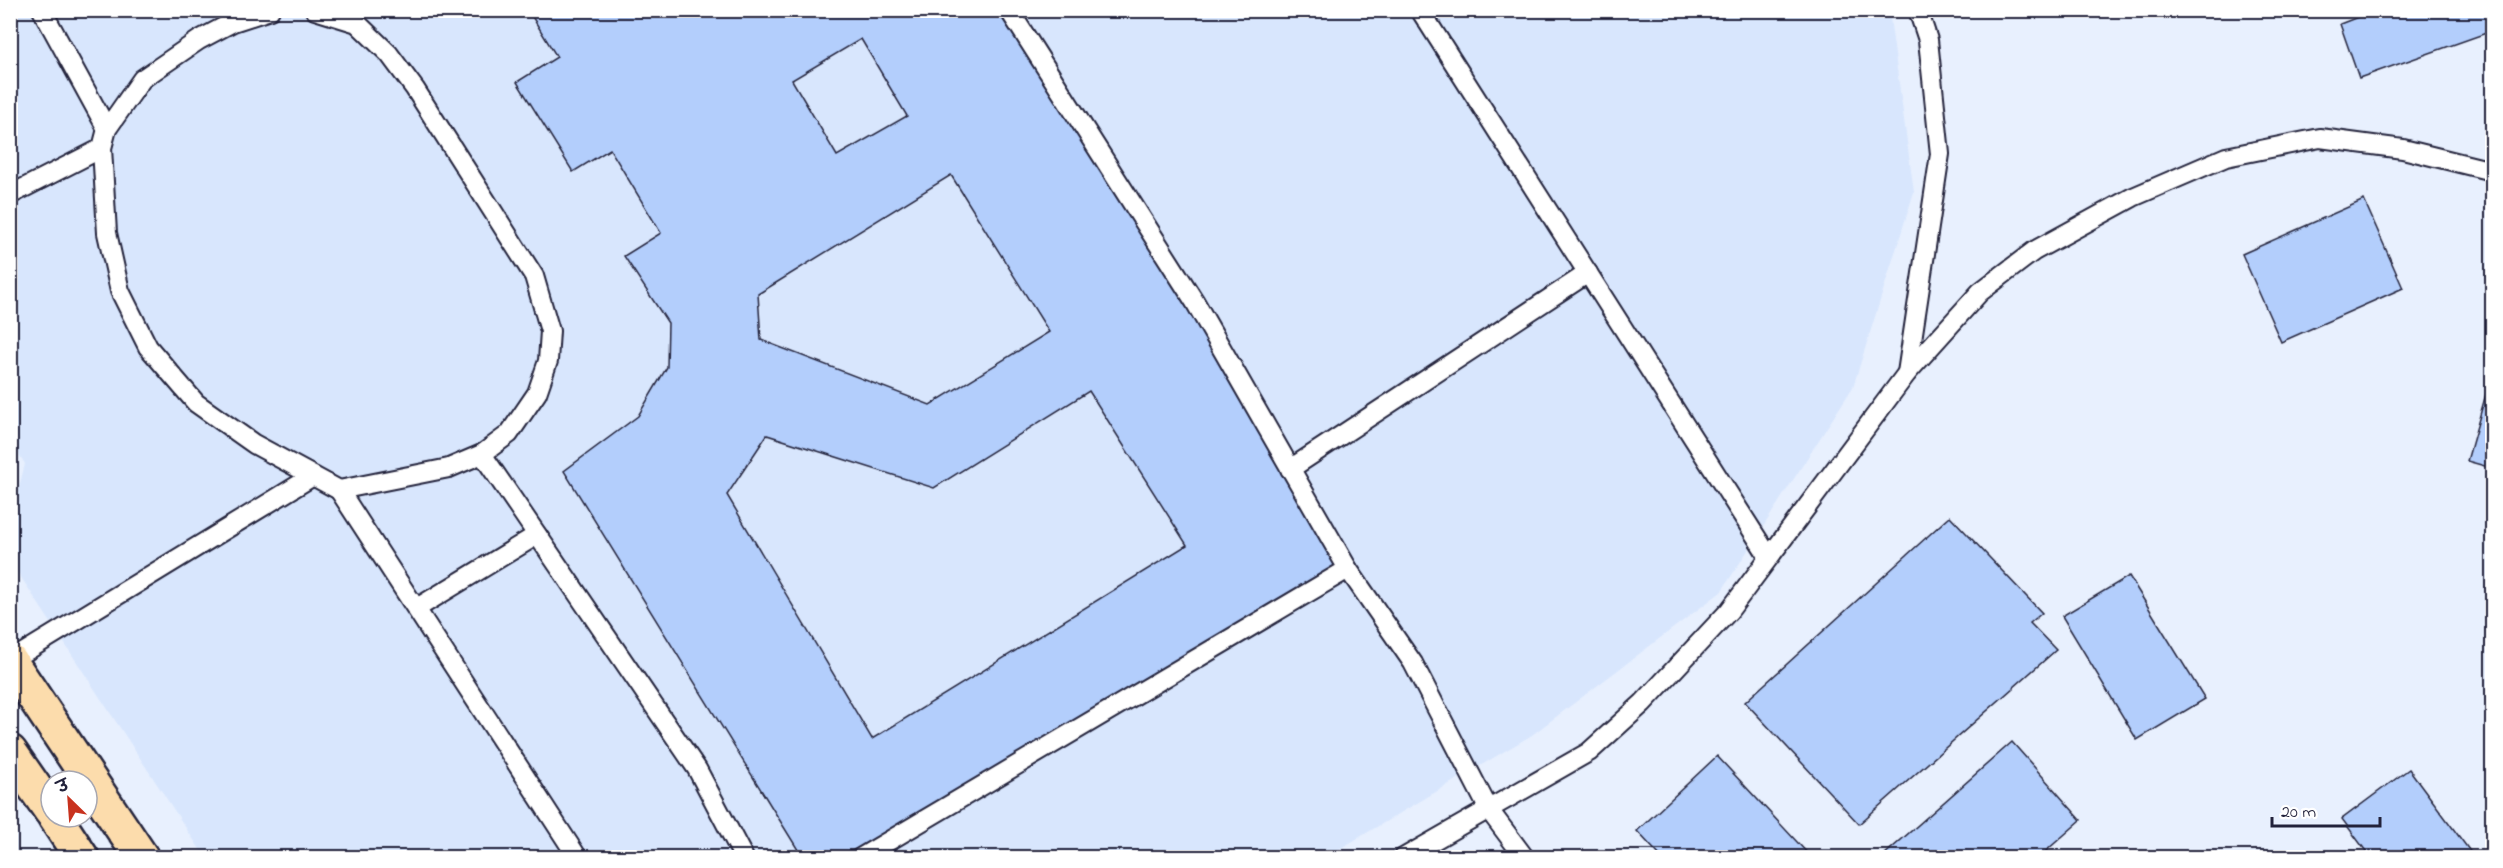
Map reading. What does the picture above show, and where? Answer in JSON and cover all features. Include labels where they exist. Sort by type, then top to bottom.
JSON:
[{"type":"main road","points":[[10,661],[142,858]]},
{"type":"main road","points":[[10,752],[39,794]]},
{"type":"main road","points":[[63,829],[82,858]]},
{"type":"lane","points":[[42,10],[107,129]]},
{"type":"lane","points":[[270,10],[229,16],[171,57],[142,79],[107,129],[102,148],[107,233],[120,291],[148,347],[196,403],[254,444],[339,490],[578,858]]},
{"type":"lane","points":[[315,10],[357,23],[389,54],[415,89],[534,276],[550,331],[548,361],[537,393],[509,434],[482,454],[449,468],[339,490]]},
{"type":"lane","points":[[1009,10],[1195,302],[1348,569],[1413,663],[1489,810],[1525,858]]},
{"type":"lane","points":[[1420,10],[1769,557]]},
{"type":"lane","points":[[1907,373],[1940,154],[1928,40],[1918,10]]},
{"type":"lane","points":[[1403,858],[1589,752],[1643,703],[1729,611],[1907,373],[1980,292],[2034,251],[2133,197],[2226,157],[2320,138],[2403,149],[2493,171]]},
{"type":"lane","points":[[10,195],[102,148]]},
{"type":"lane","points":[[1290,469],[1588,273]]},
{"type":"lane","points":[[482,454],[697,768],[744,858]]},
{"type":"lane","points":[[10,661],[312,476]]},
{"type":"lane","points":[[417,609],[537,535]]},
{"type":"lane","points":[[860,858],[1348,569]]},
{"type":"shaded area","points":[[11,11],[1889,11],[1914,192],[1853,387],[1721,592],[1532,735],[1326,857],[205,857],[11,562],[11,518],[25,464],[11,441]]},
{"type":"building","points":[[528,10],[1011,10],[1349,558],[863,858],[803,858],[564,471],[638,416],[667,367],[668,323],[624,256],[661,233],[610,149],[573,172],[517,82],[557,57]],"holes":[[[861,39],[907,116],[837,156],[792,80]],[[951,175],[1049,332],[930,405],[761,340],[758,294]],[[1089,391],[1187,545],[872,739],[727,495],[767,435],[934,488]]]},
{"type":"building","points":[[2376,10],[2492,10],[2492,31],[2359,78],[2340,24]]},
{"type":"building","points":[[2364,200],[2403,288],[2281,342],[2242,254]]},
{"type":"building","points":[[2486,394],[2492,396],[2492,468],[2467,461]]},
{"type":"building","points":[[1950,516],[2042,613],[2030,623],[2056,650],[1859,824],[1745,702]]},
{"type":"building","points":[[2129,576],[2205,699],[2137,740],[2062,616]]},
{"type":"building","points":[[2012,742],[2081,820],[2038,858],[1884,858],[1883,856]]},
{"type":"building","points":[[1717,756],[1812,858],[1662,858],[1637,831]]},
{"type":"building","points":[[2409,769],[2475,858],[2371,858],[2342,819]]}]
